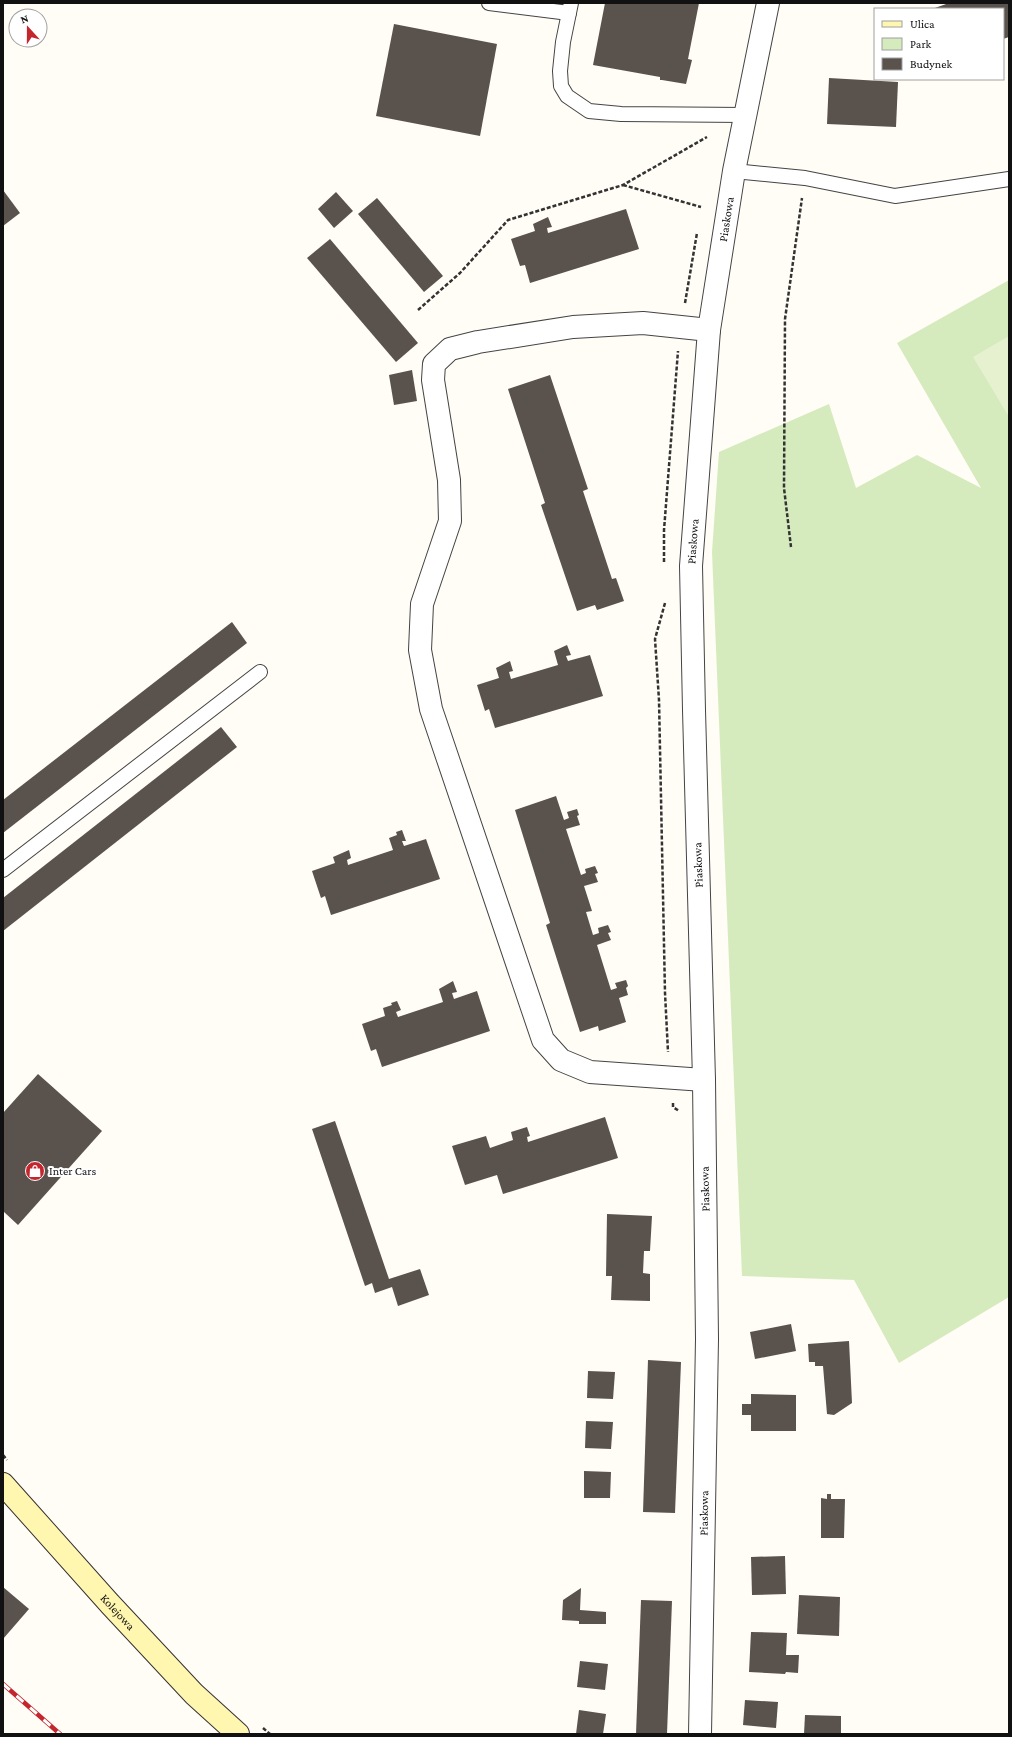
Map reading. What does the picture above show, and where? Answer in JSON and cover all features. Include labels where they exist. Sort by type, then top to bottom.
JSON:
[{"type":"street","name":"Piaskowa","points":[[700,1734],[707,1339],[704,1080],[691,566],[709,330],[734,171],[768,3]]},
{"type":"street","points":[[704,1080],[590,1072],[561,1060],[543,1040],[431,709],[420,650],[422,604],[450,521],[449,480],[433,380],[434,364],[450,349],[478,342],[573,327],[643,324],[709,330]]},
{"type":"street","name":"Kolejowa","points":[[3,1484],[110,1604],[194,1694],[238,1734]]},
{"type":"lane","points":[[489,3],[570,8],[563,42],[560,71],[561,86],[567,96],[589,111],[621,114],[745,115]]},
{"type":"lane","points":[[734,171],[805,178],[895,196],[1009,179]]},
{"type":"lane","points":[[3,870],[260,672]]},
{"type":"path","points":[[418,310],[460,273],[508,220],[623,184],[708,136]]},
{"type":"path","points":[[791,546],[784,488],[785,319],[805,178]]},
{"type":"path","points":[[623,184],[701,207]]},
{"type":"green space","points":[[1009,280],[1009,1297],[899,1363],[854,1280],[742,1276],[712,552],[719,452],[829,404],[856,488],[917,455],[981,488],[897,343]]},
{"type":"green space","points":[[1009,336],[1009,417],[973,357]]},
{"type":"building","points":[[605,3],[699,3],[688,59],[692,60],[686,84],[660,80],[660,77],[593,65]]},
{"type":"building","points":[[949,3],[1009,3],[1009,37],[1004,39],[1004,8],[935,8]]},
{"type":"building","points":[[394,24],[497,44],[480,136],[376,116]]},
{"type":"building","points":[[829,78],[898,82],[896,127],[827,124]]},
{"type":"building","points":[[3,190],[20,213],[3,226]]},
{"type":"building","points":[[336,192],[353,211],[334,228],[318,209]]},
{"type":"building","points":[[377,198],[443,276],[424,292],[358,214]]},
{"type":"building","points":[[626,209],[639,249],[530,283],[525,265],[520,266],[511,239],[535,231],[533,224],[548,217],[552,227],[547,228],[548,233]]},
{"type":"building","points":[[330,239],[418,343],[396,362],[307,258]]},
{"type":"building","points":[[412,370],[417,401],[394,405],[389,375]]},
{"type":"building","points":[[550,375],[588,489],[583,491],[612,579],[616,578],[624,601],[597,610],[595,605],[577,611],[541,505],[545,503],[508,389]]},
{"type":"building","points":[[232,622],[247,643],[3,833],[3,800]]},
{"type":"building","points":[[567,645],[571,655],[566,656],[568,661],[590,655],[603,696],[495,728],[489,709],[485,711],[477,685],[499,678],[496,668],[510,661],[513,671],[509,672],[511,679],[558,665],[554,651]]},
{"type":"building","points":[[221,727],[237,747],[3,931],[3,898]]},
{"type":"building","points":[[556,796],[564,820],[569,818],[567,812],[577,809],[579,815],[577,816],[580,825],[566,829],[581,875],[586,873],[585,869],[595,866],[598,873],[595,874],[598,882],[584,886],[592,911],[586,912],[593,935],[599,933],[598,928],[608,925],[611,932],[608,933],[611,940],[597,945],[611,990],[617,988],[615,983],[626,980],[628,986],[626,988],[628,995],[619,998],[626,1022],[599,1031],[598,1026],[580,1032],[546,925],[550,923],[515,810]]},
{"type":"building","points":[[402,830],[406,841],[402,841],[404,846],[426,839],[440,879],[331,915],[325,896],[321,898],[312,871],[335,863],[333,857],[349,850],[351,858],[347,860],[348,865],[393,850],[389,838],[397,835],[396,832]]},
{"type":"building","points":[[453,981],[457,992],[452,993],[454,999],[477,991],[490,1031],[382,1067],[376,1049],[371,1051],[362,1024],[385,1016],[383,1008],[392,1005],[391,1003],[397,1001],[401,1010],[396,1012],[398,1017],[443,1002],[439,989]]},
{"type":"building","name":"Inter Cars","points":[[38,1074],[102,1131],[18,1225],[3,1211],[3,1113]]},
{"type":"building","points":[[605,1117],[618,1158],[503,1194],[497,1175],[465,1185],[452,1146],[486,1136],[490,1148],[513,1140],[511,1132],[527,1127],[530,1136],[527,1137],[528,1142]]},
{"type":"building","points":[[335,1121],[389,1279],[420,1269],[429,1295],[398,1306],[392,1287],[375,1293],[372,1283],[365,1286],[312,1129]]},
{"type":"building","points":[[607,1214],[652,1216],[650,1251],[644,1251],[643,1273],[650,1274],[650,1301],[611,1300],[612,1276],[606,1276]]},
{"type":"building","points":[[791,1324],[796,1351],[755,1359],[750,1332]]},
{"type":"building","points":[[849,1341],[852,1403],[834,1415],[827,1414],[823,1366],[815,1366],[815,1362],[809,1362],[808,1344]]},
{"type":"building","points":[[648,1360],[681,1362],[675,1513],[643,1512]]},
{"type":"building","points":[[588,1371],[615,1372],[613,1399],[587,1398]]},
{"type":"building","points":[[751,1394],[796,1395],[796,1431],[751,1431],[751,1415],[742,1415],[742,1404],[751,1404]]},
{"type":"building","points":[[586,1421],[613,1422],[611,1449],[585,1448]]},
{"type":"building","points":[[584,1471],[611,1472],[610,1498],[584,1498]]},
{"type":"building","points":[[827,1494],[831,1494],[831,1499],[845,1499],[844,1538],[821,1538],[821,1498],[827,1499]]},
{"type":"building","points":[[785,1556],[786,1594],[752,1595],[751,1557]]},
{"type":"building","points":[[3,1587],[29,1609],[3,1639]]},
{"type":"building","points":[[581,1588],[580,1610],[606,1612],[606,1624],[579,1624],[579,1621],[562,1620],[563,1600]]},
{"type":"building","points":[[799,1595],[840,1597],[839,1636],[797,1634]]},
{"type":"building","points":[[641,1600],[672,1601],[667,1734],[636,1734]]},
{"type":"building","points":[[751,1632],[787,1633],[786,1655],[799,1655],[798,1673],[786,1672],[785,1674],[749,1672]]},
{"type":"building","points":[[580,1661],[608,1664],[605,1690],[577,1687]]},
{"type":"building","points":[[745,1700],[778,1702],[776,1728],[743,1725]]},
{"type":"building","points":[[579,1710],[606,1714],[603,1734],[576,1734]]},
{"type":"building","points":[[805,1715],[841,1716],[841,1734],[804,1734]]},
{"type":"railway","points":[[3,1684],[60,1734]]},
{"type":"place","name":"Inter Cars","points":[[35,1171]]}]
